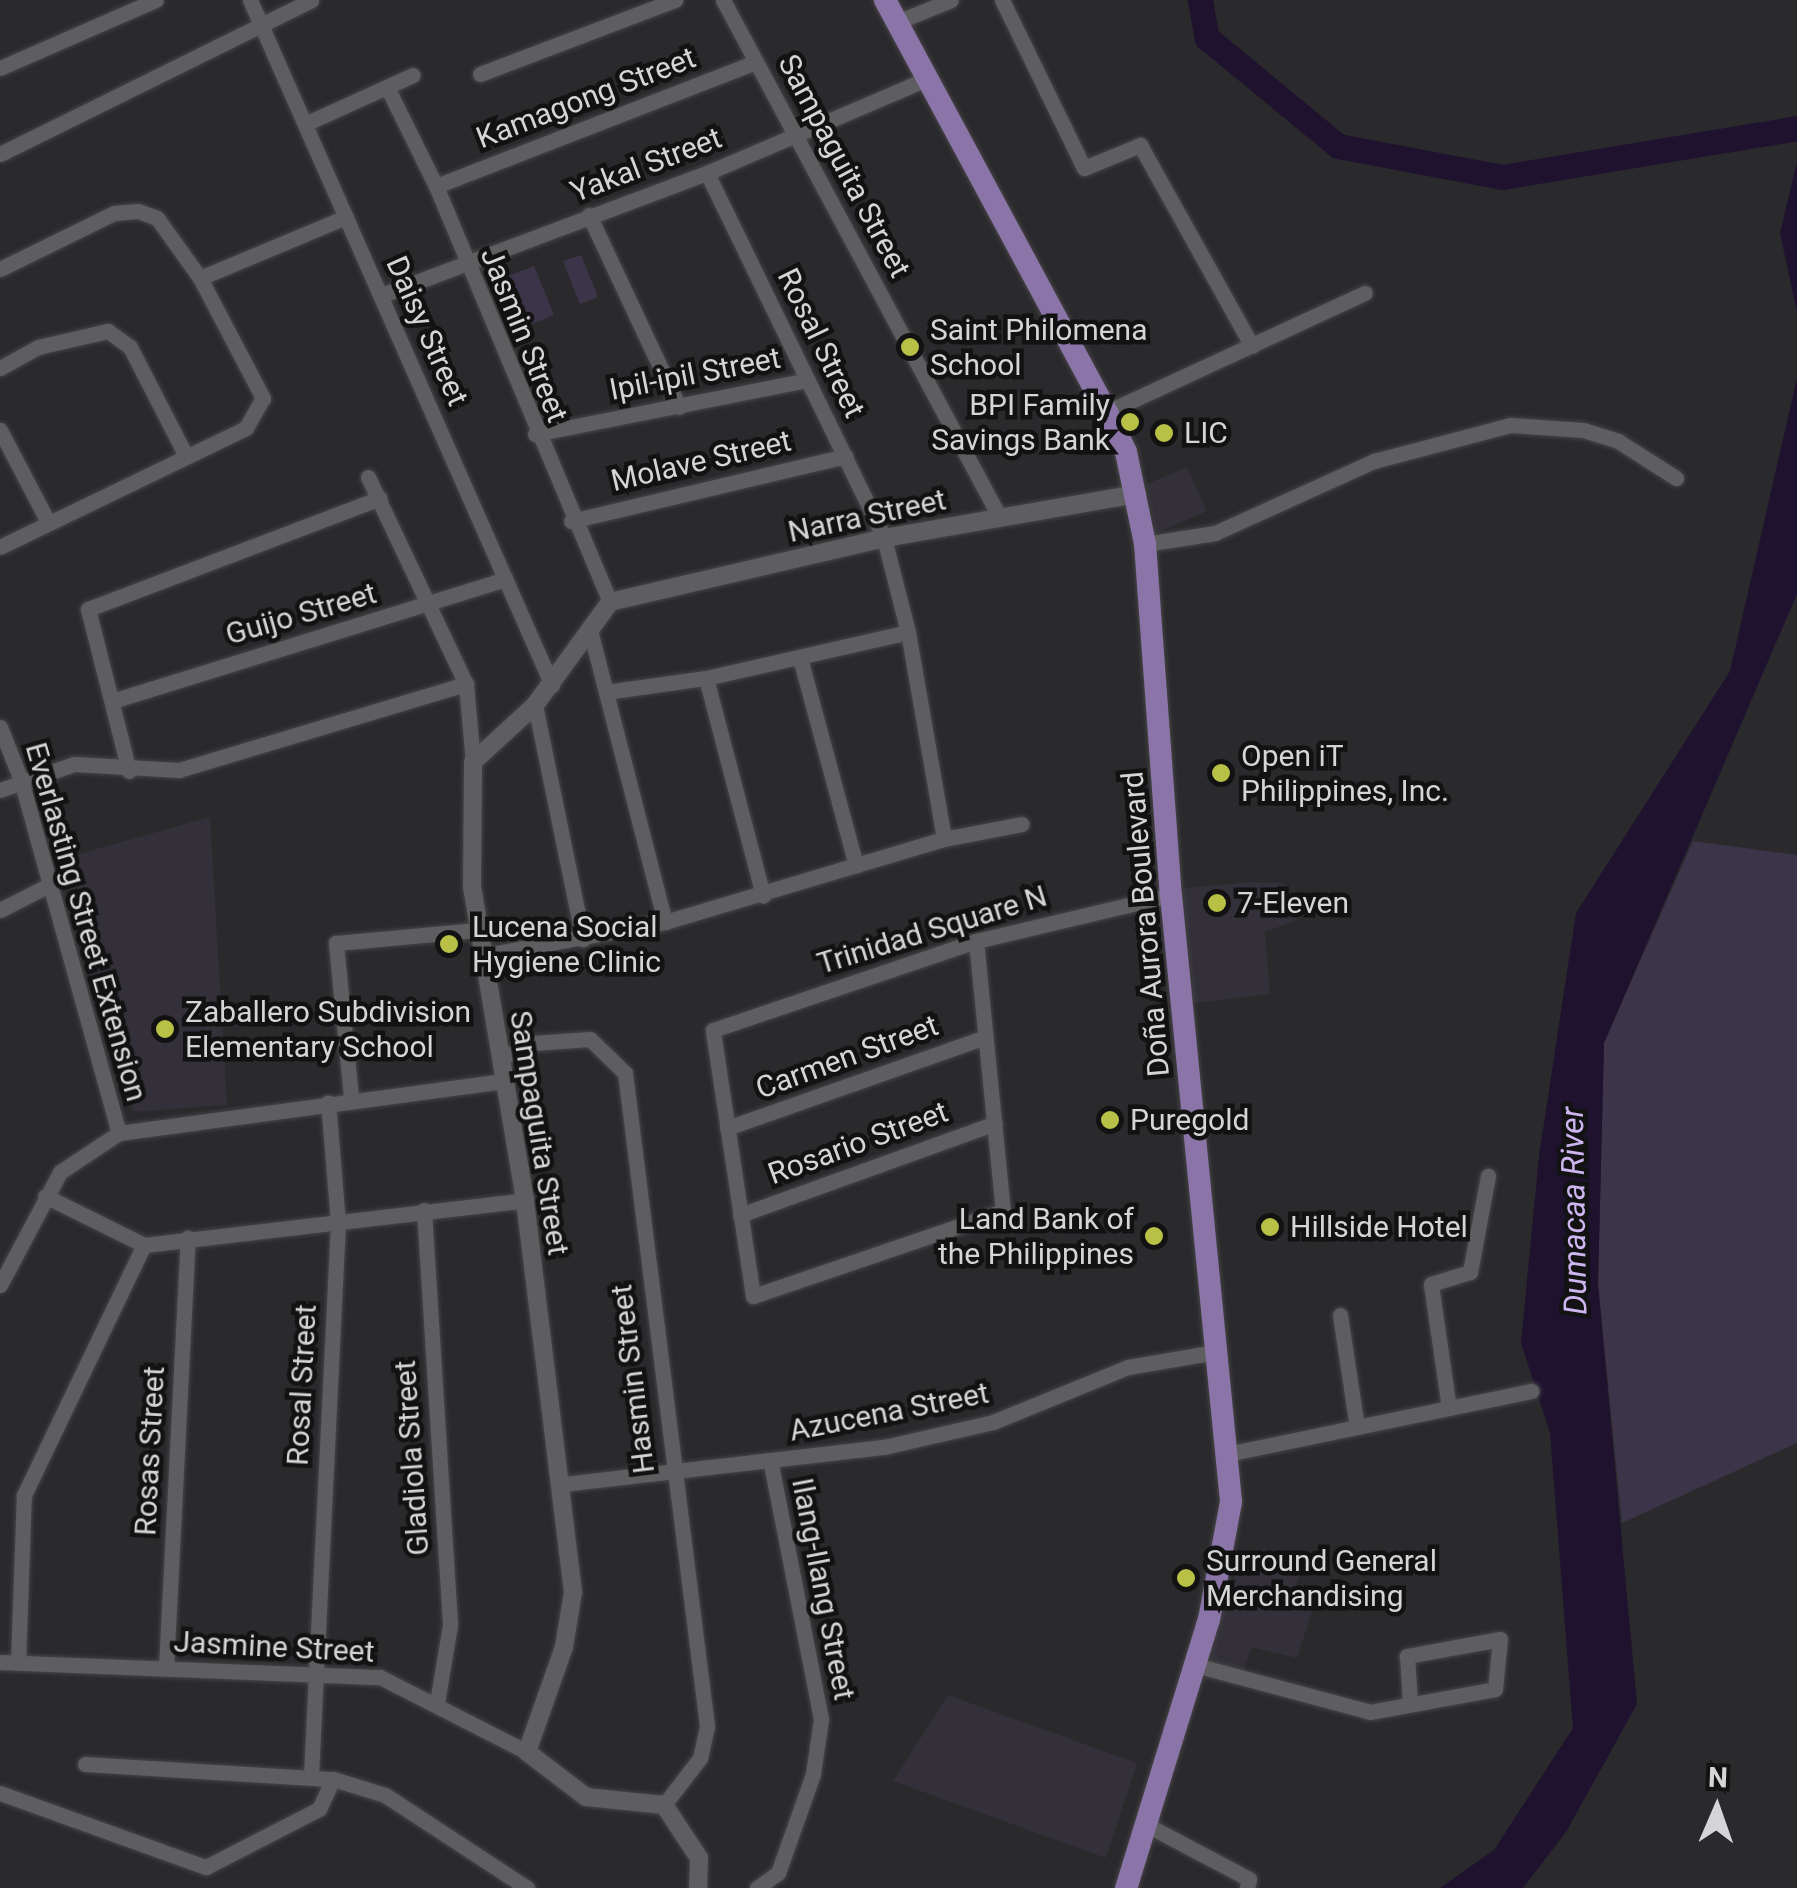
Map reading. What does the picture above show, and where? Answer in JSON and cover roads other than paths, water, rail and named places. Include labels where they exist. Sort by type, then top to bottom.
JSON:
[{"type":"main road","name":"Doña Aurora Boulevard","points":[[885,0],[1107,412],[1137,494],[1144,544],[1171,895],[1227,1454],[1226,1552],[1126,1888]]},
{"type":"street","points":[[0,68],[156,0]]},
{"type":"street","name":"Daisy Street","points":[[250,0],[308,123],[552,685]]},
{"type":"street","points":[[0,154],[311,0]]},
{"type":"street","points":[[480,74],[675,0]]},
{"type":"street","name":"Sampaguita Street","points":[[723,0],[1000,518]]},
{"type":"street","points":[[896,22],[951,0]]},
{"type":"street","points":[[1002,0],[1084,168],[1140,145],[1252,346]]},
{"type":"street","name":"Kamagong Street","points":[[436,186],[756,62]]},
{"type":"street","points":[[308,123],[413,75]]},
{"type":"street","name":"Yakal Street","points":[[382,296],[707,172],[926,78]]},
{"type":"street","name":"Jasmin Street","points":[[388,89],[436,186],[570,521],[610,602]]},
{"type":"street","name":"Rosal Street","points":[[707,172],[884,538],[908,632],[944,839]]},
{"type":"street","points":[[0,269],[114,213],[138,211],[157,218],[200,278],[262,398],[261,411],[246,428],[184,452],[0,546]]},
{"type":"street","points":[[589,215],[679,407]]},
{"type":"street","points":[[200,278],[346,216]]},
{"type":"street","points":[[1107,412],[1365,293]]},
{"type":"street","points":[[0,368],[54,341],[108,330],[130,347],[184,452]]},
{"type":"street","name":"Ipil-ipil Street","points":[[535,434],[808,380]]},
{"type":"street","points":[[1144,544],[1215,533],[1374,461],[1510,425],[1583,430],[1618,440],[1676,478]]},
{"type":"street","points":[[0,430],[48,522]]},
{"type":"street","name":"Molave Street","points":[[570,521],[845,456]]},
{"type":"street","name":"Sampaguita Street","points":[[368,477],[466,684],[480,956],[526,1200],[563,1484],[570,1622],[527,1752]]},
{"type":"street","name":"Narra Street","points":[[610,602],[884,538],[1137,494]]},
{"type":"street","points":[[129,771],[88,609],[380,498]]},
{"type":"street","name":"Guijo Street","points":[[112,701],[430,606],[504,579]]},
{"type":"street","points":[[473,762],[535,705],[592,634],[610,602]]},
{"type":"street","points":[[606,692],[706,678],[908,632]]},
{"type":"street","points":[[592,634],[665,922]]},
{"type":"street","points":[[800,658],[856,866]]},
{"type":"street","points":[[706,678],[762,896]]},
{"type":"street","points":[[0,790],[74,764],[129,771],[179,770],[466,684]]},
{"type":"street","points":[[535,705],[583,938]]},
{"type":"street","name":"Everlasting Street Extension","points":[[0,727],[22,780],[118,1133]]},
{"type":"street","points":[[480,956],[665,922],[944,839],[1022,824]]},
{"type":"street","points":[[0,910],[50,884]]},
{"type":"street","name":"Trinidad Square N","points":[[727,1128],[713,1030],[976,940],[1171,895]]},
{"type":"street","points":[[351,1098],[336,942],[477,930]]},
{"type":"street","points":[[727,1128],[753,1296],[1003,1211],[976,940]]},
{"type":"street","name":"Carmen Street","points":[[727,1128],[985,1037]]},
{"type":"street","name":"Hasmin Street","points":[[501,1058],[532,1043],[590,1040],[625,1073],[672,1474],[707,1726],[700,1758],[664,1805]]},
{"type":"street","points":[[0,1284],[60,1172],[118,1133],[351,1098],[506,1081]]},
{"type":"street","name":"Rosal Street","points":[[311,1775],[338,1223],[328,1102]]},
{"type":"street","name":"Rosario Street","points":[[740,1215],[995,1123]]},
{"type":"street","points":[[1450,1408],[1431,1284],[1470,1272],[1488,1176]]},
{"type":"street","points":[[45,1196],[144,1245],[526,1200]]},
{"type":"street","name":"Gladiola Street","points":[[424,1210],[450,1625],[436,1703]]},
{"type":"street","name":"Rosas Street","points":[[166,1668],[188,1238]]},
{"type":"street","points":[[18,1663],[24,1495],[144,1245]]},
{"type":"street","points":[[1340,1315],[1357,1427]]},
{"type":"street","name":"Azucena Street","points":[[563,1484],[884,1447],[993,1422],[1128,1367],[1216,1352]]},
{"type":"street","points":[[1227,1454],[1532,1391]]},
{"type":"street","name":"Ilang-Ilang Street","points":[[757,1888],[778,1874],[814,1774],[821,1719],[771,1463]]},
{"type":"street","points":[[1195,1664],[1370,1712],[1495,1689],[1500,1639],[1407,1656],[1410,1702]]},
{"type":"street","name":"Jasmine Street","points":[[0,1662],[380,1677],[527,1752]]},
{"type":"street","points":[[527,1752],[586,1796],[664,1805],[699,1858],[698,1888]]},
{"type":"street","points":[[85,1764],[333,1779],[386,1794],[527,1888]]},
{"type":"street","points":[[0,1793],[206,1866],[319,1809],[333,1779]]},
{"type":"street","points":[[1145,1824],[1250,1879],[1246,1888]]},
{"type":"water","points":[[1797,162],[1797,312],[1780,233]]},
{"type":"water","name":"Dumacaa River","points":[[1797,378],[1797,594],[1604,1043],[1598,1284],[1637,1704],[1566,1832],[1523,1888],[1440,1888],[1494,1850],[1573,1728],[1550,1433],[1521,1343],[1539,1156],[1576,913],[1730,671]]},
{"type":"waterway","points":[[1200,0],[1207,38],[1338,146],[1502,177],[1797,128]]},
{"type":"place","name":"Saint Philomena School","points":[[910,347]]},
{"type":"place","name":"BPI Family Savings Bank","points":[[1130,422]]},
{"type":"place","name":"LIC","points":[[1164,433]]},
{"type":"place","name":"Open iT Philippines, Inc.","points":[[1221,773]]},
{"type":"place","name":"7-Eleven","points":[[1217,903]]},
{"type":"place","name":"Lucena Social Hygiene Clinic","points":[[449,944]]},
{"type":"place","name":"Zaballero Subdivision Elementary School","points":[[165,1029]]},
{"type":"place","name":"Puregold","points":[[1110,1120]]},
{"type":"place","name":"Hillside Hotel","points":[[1270,1227]]},
{"type":"place","name":"Land Bank of the Philippines","points":[[1154,1236]]},
{"type":"place","name":"Surround General Merchandising","points":[[1186,1578]]}]
